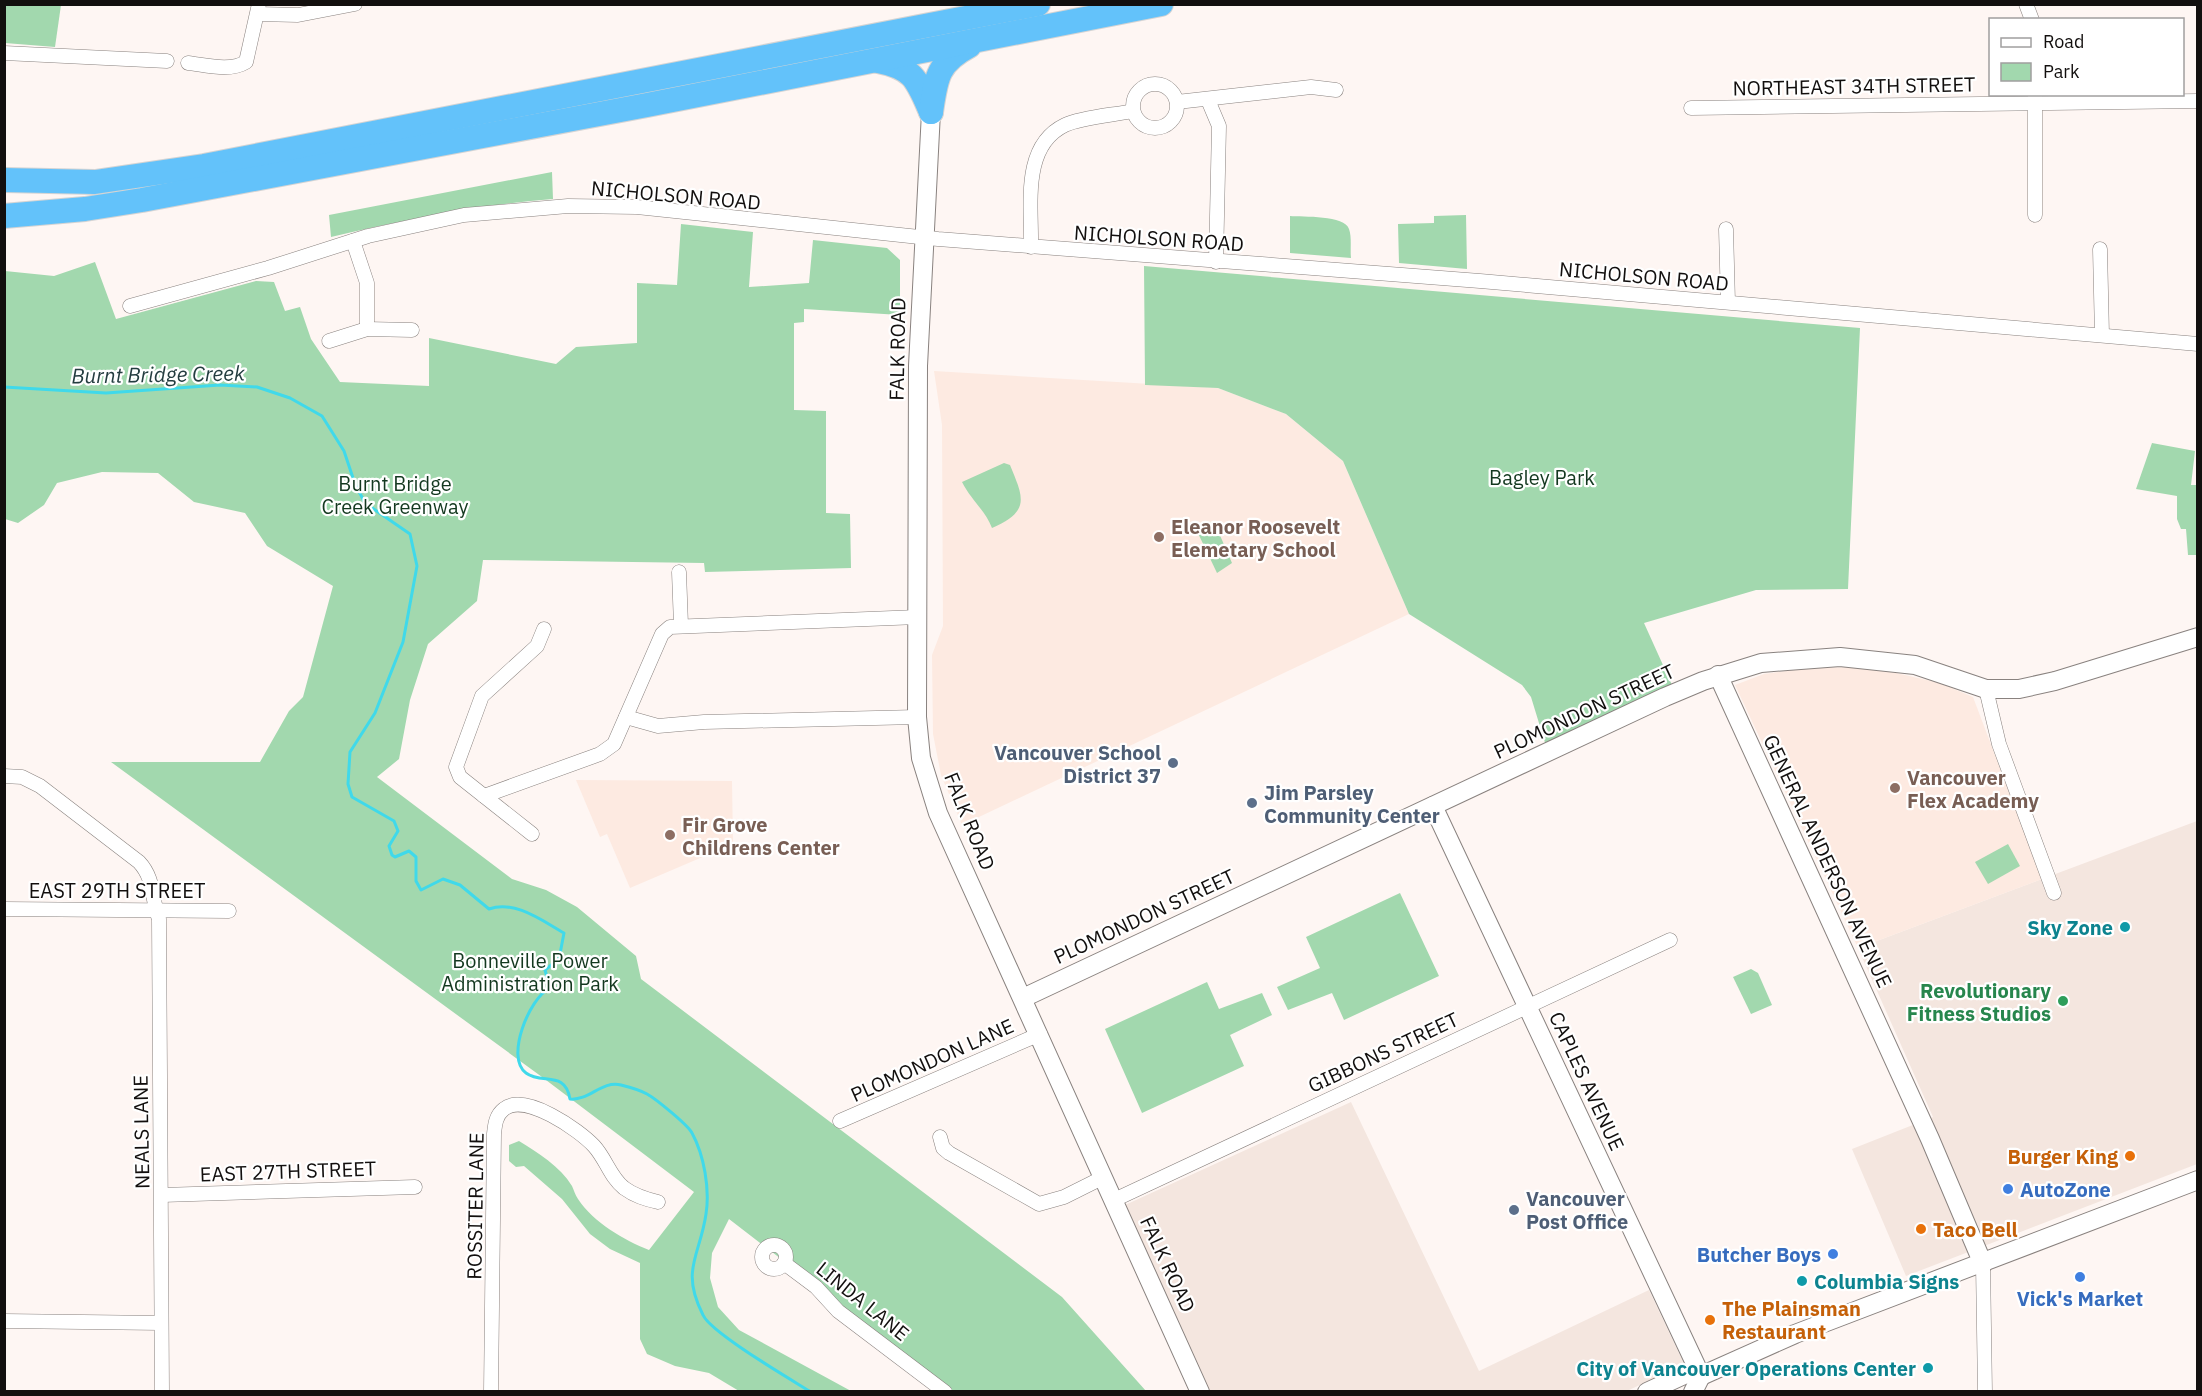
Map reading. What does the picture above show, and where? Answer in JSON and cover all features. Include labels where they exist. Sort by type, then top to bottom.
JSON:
[{"type":"highway","points":[[901,30],[923,19],[934,4]]},
{"type":"highway","points":[[971,4],[996,12]]},
{"type":"highway","points":[[4,180],[95,182],[204,166],[1038,4]]},
{"type":"highway","points":[[4,216],[85,209],[212,187],[876,61],[1161,4]]},
{"type":"highway","points":[[931,112],[936,78],[943,64],[958,52],[983,39]]},
{"type":"highway","points":[[876,61],[903,68],[914,77],[931,112]]},
{"type":"highway","points":[[4,186],[68,182]]},
{"type":"highway","points":[[4,207],[85,205],[212,187]]},
{"type":"street","points":[[188,63],[239,67],[246,62],[258,9],[298,15],[355,4]]},
{"type":"street","points":[[4,53],[167,61]]},
{"type":"street","points":[[1153,84],[1170,89],[1177,102],[1177,112],[1172,121],[1157,128],[1141,123],[1133,111],[1137,93],[1153,84]]},
{"type":"street","points":[[1177,102],[1311,87],[1336,90]]},
{"type":"street","points":[[2035,99],[2035,215]]},
{"type":"street","name":"NORTHEAST 34TH STREET","points":[[1691,108],[2035,99],[2198,101]]},
{"type":"street","points":[[1208,100],[1219,126],[1216,262]]},
{"type":"street","points":[[1031,247],[1034,160],[1043,141],[1065,125],[1133,111]]},
{"type":"street","name":"FALK ROAD","points":[[931,112],[918,366],[917,717],[921,758],[932,799],[1200,1392]]},
{"type":"street","name":"NICHOLSON ROAD","points":[[130,306],[268,268],[353,241],[464,215],[568,206],[637,207],[923,238],[1728,302],[2198,344]]},
{"type":"street","points":[[1726,229],[1728,302]]},
{"type":"street","points":[[353,241],[367,283],[367,329]]},
{"type":"street","points":[[2100,249],[2102,335]]},
{"type":"street","points":[[329,341],[367,329],[412,330]]},
{"type":"street","points":[[679,573],[681,625]]},
{"type":"street","points":[[484,796],[600,754],[614,744],[662,634],[670,627],[918,617]]},
{"type":"street","points":[[532,834],[460,777],[457,761],[483,696],[537,646],[544,629]]},
{"type":"street","name":"PLOMONDON STREET","points":[[1023,998],[1718,675],[1761,663],[1840,657],[1915,665],[1986,689],[2019,689],[2055,681],[2198,637]]},
{"type":"street","name":"GENERAL ANDERSON AVENUE","points":[[1718,675],[1944,1171],[1983,1264]]},
{"type":"street","points":[[1986,689],[1999,744],[2054,893]]},
{"type":"street","points":[[626,717],[658,726],[704,722],[917,717]]},
{"type":"street","name":"NEALS LANE","points":[[4,776],[22,777],[40,786],[140,862],[149,873],[159,919],[162,1392]]},
{"type":"street","name":"CAPLES AVENUE","points":[[1433,806],[1527,1005],[1697,1384]]},
{"type":"street","name":"EAST 29TH STREET","points":[[4,909],[229,911]]},
{"type":"street","name":"GIBBONS STREET","points":[[1114,1200],[1670,940]]},
{"type":"street","name":"PLOMONDON LANE","points":[[840,1121],[1040,1034]]},
{"type":"street","name":"ROSSITER LANE","points":[[491,1392],[496,1118],[505,1108],[516,1104],[544,1111],[575,1129],[595,1148],[610,1173],[623,1187],[640,1198],[658,1202]]},
{"type":"street","points":[[940,1137],[943,1148],[949,1153],[1039,1204],[1064,1197],[1102,1178]]},
{"type":"street","points":[[1647,1392],[1686,1374],[1697,1384],[1795,1334],[2198,1180]]},
{"type":"street","name":"EAST 27TH STREET","points":[[162,1195],[415,1187]]},
{"type":"street","name":"LINDA LANE","points":[[784,1263],[816,1287],[838,1311],[945,1392]]},
{"type":"street","points":[[1983,1264],[1985,1392]]},
{"type":"street","points":[[4,1320],[161,1323]]},
{"type":"shaded area","name":"Eleanor Roosevelt Elemetary School","points":[[934,371],[1218,388],[1286,414],[1343,461],[1409,614],[962,825],[941,775],[933,734],[932,655],[943,626],[942,425]]},
{"type":"shaded area","name":"Vancouver Flex Academy","points":[[1852,667],[1896,673],[1940,683],[1973,697],[2042,879],[1858,948],[1735,685],[1764,674],[1808,668]]},
{"type":"shaded area","name":"Fir Grove Childrens Center","points":[[576,780],[732,781],[733,844],[630,888],[607,834],[600,837]]},
{"type":"shaded area","points":[[2197,821],[2197,1164],[1906,1276],[1852,1149],[1933,1117],[1858,948]]},
{"type":"shaded area","points":[[1351,1102],[1479,1371],[1649,1290],[1684,1364],[1627,1391],[1209,1391],[1125,1205]]},
{"type":"green space","points":[[4,5],[61,5],[55,47],[5,43]]},
{"type":"green space","points":[[552,172],[553,199],[441,214],[331,237],[329,215]]},
{"type":"green space","points":[[1466,215],[1467,269],[1399,263],[1398,224],[1434,223],[1434,216]]},
{"type":"green space","points":[[1290,216],[1332,219],[1346,224],[1350,232],[1351,258],[1290,253]]},
{"type":"green space","points":[[681,224],[753,232],[749,287],[809,283],[813,240],[887,248],[900,260],[900,315],[804,309],[804,322],[794,323],[794,410],[826,411],[826,513],[850,514],[851,568],[705,572],[704,563],[483,560],[477,601],[428,644],[410,700],[399,759],[377,777],[512,879],[546,890],[577,907],[636,956],[641,979],[1062,1297],[1146,1391],[953,1391],[729,1219],[712,1253],[710,1278],[718,1307],[739,1330],[851,1391],[739,1391],[709,1373],[675,1366],[647,1354],[640,1339],[640,1263],[610,1249],[590,1234],[562,1199],[524,1166],[516,1167],[509,1161],[509,1145],[519,1141],[548,1160],[567,1179],[578,1199],[592,1216],[620,1236],[649,1250],[694,1192],[542,1077],[111,762],[260,762],[289,711],[303,697],[333,586],[267,546],[245,513],[194,502],[158,473],[102,472],[57,483],[44,505],[18,523],[5,519],[5,271],[54,276],[95,262],[116,319],[256,281],[274,282],[285,311],[300,307],[311,339],[340,382],[429,386],[429,338],[556,364],[576,347],[637,343],[637,283],[677,285]]},
{"type":"green space","name":"Bagley Park","points":[[1144,266],[1860,328],[1848,589],[1756,590],[1644,623],[1672,685],[1546,746],[1531,697],[1522,685],[1409,614],[1343,461],[1286,414],[1218,388],[1145,385]]},
{"type":"green space","points":[[2152,443],[2195,451],[2191,485],[2197,485],[2197,555],[2188,555],[2186,529],[2181,529],[2177,519],[2177,496],[2136,489]]},
{"type":"green space","points":[[1004,463],[1010,465],[1018,487],[1020,503],[1013,516],[992,528],[962,482]]},
{"type":"green space","points":[[1211,522],[1215,524],[1232,563],[1217,573],[1196,529]]},
{"type":"green space","points":[[2008,844],[2020,866],[1988,884],[1975,862]]},
{"type":"green space","points":[[1400,893],[1439,976],[1344,1020],[1332,993],[1288,1010],[1277,987],[1320,968],[1306,937]]},
{"type":"green space","points":[[1751,969],[1758,973],[1772,1005],[1751,1014],[1733,977]]},
{"type":"green space","points":[[1207,982],[1219,1009],[1262,993],[1272,1015],[1230,1035],[1244,1066],[1142,1113],[1105,1029]]},
{"type":"waterway","name":"Burnt Bridge Creek","points":[[4,387],[106,393],[220,385],[257,387],[290,398],[322,416],[344,451],[355,484],[365,503],[410,534],[417,566],[403,642],[375,713],[350,752],[348,784],[352,797],[394,821],[398,831],[389,846],[392,855],[395,857],[409,851],[416,857],[416,881],[421,890],[443,879],[460,885],[489,909],[499,907],[518,909],[564,933],[559,959],[545,970],[550,988],[534,1003],[522,1029],[518,1055],[520,1065],[526,1073],[532,1076],[563,1084],[570,1099],[583,1097],[614,1084],[638,1090],[657,1101],[689,1129],[700,1151],[706,1183],[706,1214],[692,1274],[696,1299],[703,1315],[720,1333],[735,1344],[811,1392]]},
{"type":"place","name":"Eleanor Roosevelt Elemetary School","points":[[1159,537]]},
{"type":"place","name":"Vancouver School District 37","points":[[1173,763]]},
{"type":"place","name":"Vancouver Flex Academy","points":[[1895,788]]},
{"type":"place","name":"Jim Parsley Community Center","points":[[1252,803]]},
{"type":"place","name":"Fir Grove Childrens Center","points":[[670,835]]},
{"type":"place","name":"Sky Zone","points":[[2125,927]]},
{"type":"place","name":"Revolutionary Fitness Studios","points":[[2063,1001]]},
{"type":"place","name":"Burger King","points":[[2130,1156]]},
{"type":"place","name":"AutoZone","points":[[2008,1189]]},
{"type":"place","name":"Vancouver Post Office","points":[[1514,1210]]},
{"type":"place","name":"Taco Bell","points":[[1921,1229]]},
{"type":"place","name":"Butcher Boys","points":[[1833,1254]]},
{"type":"place","name":"Vick's Market","points":[[2080,1277]]},
{"type":"place","name":"Columbia Signs","points":[[1802,1281]]},
{"type":"place","name":"The Plainsman Restaurant","points":[[1710,1320]]},
{"type":"place","name":"City of Vancouver Operations Center","points":[[1928,1368]]},
{"type":"park label","name":"Burnt Bridge Creek Greenway","points":[[395,494]]},
{"type":"park label","name":"Bonneville Power Administration Park","points":[[530,972]]}]
